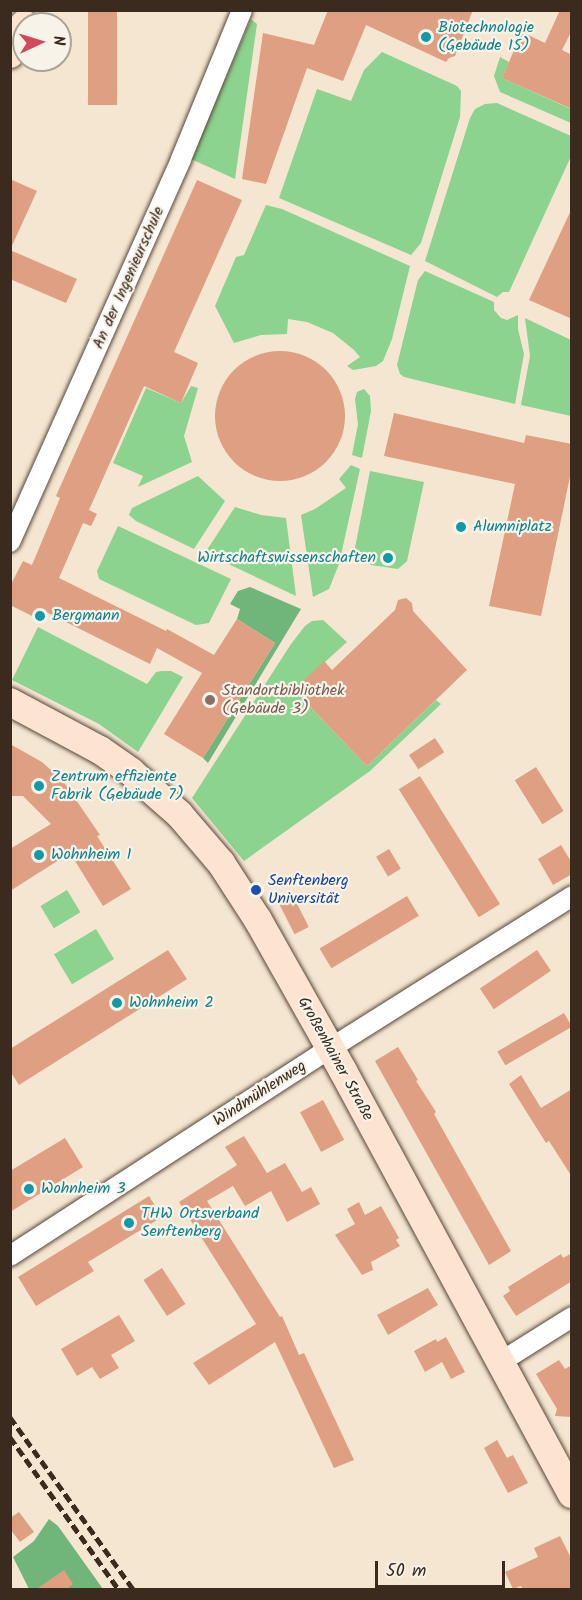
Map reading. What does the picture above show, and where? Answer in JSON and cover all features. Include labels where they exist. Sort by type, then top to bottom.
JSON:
[{"type":"main road","name":"Großenhainer Straße","points":[[10,702],[100,750],[131,772],[179,814],[210,849],[258,920],[330,1049],[498,1363],[572,1494]]},
{"type":"street","name":"An der Ingenieurschule","points":[[10,542],[181,159],[242,10]]},
{"type":"street","name":"Windmühlenweg","points":[[10,1256],[572,896]]},
{"type":"street","points":[[498,1363],[572,1317]]},
{"type":"green space","points":[[251,19],[257,24],[235,179],[191,159]]},
{"type":"green space","points":[[382,52],[457,86],[461,91],[460,117],[421,243],[411,255],[279,198],[317,89],[351,101],[364,70]]},
{"type":"green space","points":[[500,57],[509,62],[502,78],[571,109],[571,123],[500,92],[494,76]]},
{"type":"green space","points":[[497,103],[571,136],[572,154],[509,292],[503,292],[497,297],[425,261],[470,118],[475,109],[485,104]]},
{"type":"green space","points":[[266,205],[282,209],[410,266],[392,339],[383,361],[376,366],[353,370],[347,366],[360,357],[333,333],[307,322],[288,319],[287,334],[261,335],[234,343],[215,306],[236,257],[244,255]]},
{"type":"green space","points":[[425,271],[494,302],[494,310],[501,318],[507,320],[518,315],[518,329],[524,354],[515,404],[404,377],[400,374],[397,365],[418,280]]},
{"type":"green space","points":[[525,318],[571,340],[571,416],[521,405],[530,356]]},
{"type":"green space","points":[[191,386],[198,388],[184,436],[192,462],[138,487],[143,476],[113,463],[146,388],[181,403]]},
{"type":"green space","points":[[364,389],[370,396],[371,411],[362,458],[352,455],[358,424],[355,399],[357,392]]},
{"type":"green space","points":[[351,465],[360,469],[339,564],[329,589],[313,597],[301,515],[315,509],[346,488],[339,479]]},
{"type":"green space","points":[[370,471],[424,482],[407,561],[398,569],[371,565],[358,556],[355,548]]},
{"type":"green space","points":[[198,476],[225,501],[194,549],[136,521],[129,515],[132,508]]},
{"type":"green space","points":[[235,507],[261,515],[286,518],[296,596],[205,553]]},
{"type":"green space","points":[[118,526],[231,579],[209,623],[196,625],[99,579],[97,571]]},
{"type":"green space","points":[[250,587],[301,609],[208,763],[203,758],[275,643],[237,619],[240,609],[230,604],[238,591]]},
{"type":"green space","points":[[323,620],[347,642],[294,690],[367,766],[436,700],[441,704],[370,771],[244,861],[192,798],[291,644],[305,626],[312,621]]},
{"type":"green space","points":[[38,627],[147,684],[156,672],[171,671],[183,677],[138,752],[99,724],[12,680]]},
{"type":"green space","points":[[67,890],[80,912],[54,928],[40,906]]},
{"type":"green space","points":[[96,929],[114,959],[72,984],[54,954]]},
{"type":"green space","points":[[49,1519],[58,1526],[103,1589],[29,1589],[13,1557],[34,1541]]},
{"type":"building","points":[[88,10],[117,10],[117,105],[88,105]]},
{"type":"building","points":[[328,10],[473,10],[455,56],[446,62],[366,25],[343,81],[307,68],[266,184],[242,179],[263,33],[314,45]]},
{"type":"building","points":[[560,10],[572,10],[572,30],[562,50],[572,55],[572,109],[502,78],[522,32],[545,43]]},
{"type":"building","points":[[10,179],[37,191],[10,250]]},
{"type":"building","points":[[197,180],[242,200],[174,352],[198,363],[181,403],[144,386],[89,510],[97,514],[91,526],[83,523],[59,578],[166,631],[167,629],[214,655],[237,619],[275,643],[203,758],[164,734],[202,673],[157,648],[150,664],[38,608],[34,617],[10,605],[10,586],[23,561],[32,565],[60,498],[56,496]]},
{"type":"building","points":[[572,208],[572,319],[529,300]]},
{"type":"building","points":[[10,250],[77,279],[66,303],[10,279]]},
{"type":"building","points":[[280,351],[305,356],[326,370],[340,391],[345,416],[340,441],[326,462],[305,476],[280,481],[255,476],[234,462],[220,441],[215,416],[220,391],[234,370],[255,356]]},
{"type":"building","points":[[394,413],[524,443],[526,435],[572,444],[572,467],[541,616],[489,606],[515,484],[384,456]]},
{"type":"building","points":[[406,598],[412,603],[413,611],[467,670],[367,766],[294,690],[324,661],[332,670],[395,610],[398,600]]},
{"type":"building","points":[[435,738],[444,752],[418,769],[409,755]]},
{"type":"building","name":"Wohnheim 1","points":[[10,744],[42,762],[63,781],[100,835],[97,836],[131,889],[103,906],[70,853],[10,891],[10,849],[51,824],[23,796],[10,796]]},
{"type":"building","points":[[536,767],[564,811],[542,824],[515,780]]},
{"type":"building","points":[[420,776],[500,904],[479,917],[399,789]]},
{"type":"building","points":[[561,845],[572,863],[572,874],[553,885],[538,859]]},
{"type":"building","points":[[389,849],[401,869],[388,876],[376,857]]},
{"type":"building","points":[[292,894],[309,927],[295,934],[278,901]]},
{"type":"building","points":[[407,896],[419,916],[331,968],[320,949]]},
{"type":"building","name":"Wohnheim 2","points":[[168,950],[187,979],[19,1085],[10,1071],[10,1049]]},
{"type":"building","points":[[537,950],[551,971],[494,1009],[480,989]]},
{"type":"building","points":[[564,1013],[572,1027],[505,1065],[497,1052]]},
{"type":"building","points":[[398,1047],[511,1251],[489,1265],[375,1061]]},
{"type":"building","points":[[521,1075],[541,1108],[572,1089],[572,1177],[549,1141],[546,1143],[509,1084]]},
{"type":"building","points":[[323,1100],[344,1140],[321,1152],[300,1112]]},
{"type":"building","points":[[244,1136],[267,1173],[285,1163],[302,1192],[311,1187],[320,1204],[287,1222],[271,1191],[245,1206],[233,1186],[207,1201],[280,1317],[282,1316],[299,1355],[304,1353],[354,1460],[334,1468],[275,1342],[209,1385],[193,1363],[256,1324],[179,1202],[237,1165],[225,1147]]},
{"type":"building","name":"Wohnheim 3","points":[[65,1138],[83,1167],[10,1212],[10,1171]]},
{"type":"building","points":[[149,1196],[162,1217],[88,1262],[94,1271],[36,1306],[18,1277]]},
{"type":"building","points":[[359,1202],[365,1215],[381,1206],[399,1238],[396,1240],[400,1246],[371,1262],[373,1270],[362,1275],[335,1235],[355,1224],[347,1209]]},
{"type":"building","points":[[572,1253],[572,1281],[516,1316],[503,1296],[510,1291],[508,1287],[561,1254],[563,1258]]},
{"type":"building","points":[[162,1268],[185,1304],[167,1316],[144,1280]]},
{"type":"building","points":[[428,1288],[438,1305],[388,1335],[377,1315]]},
{"type":"building","points":[[119,1315],[135,1341],[111,1355],[119,1368],[100,1379],[92,1367],[77,1376],[61,1349]]},
{"type":"building","points":[[446,1337],[465,1372],[451,1379],[442,1362],[425,1372],[414,1351],[436,1339],[437,1342]]},
{"type":"building","points":[[559,1360],[565,1369],[572,1365],[572,1417],[555,1416],[557,1409],[536,1374]]},
{"type":"building","points":[[497,1440],[507,1458],[513,1455],[528,1483],[508,1493],[484,1448]]},
{"type":"building","points":[[19,1512],[34,1532],[20,1542],[10,1529],[10,1518]]},
{"type":"building","points":[[560,1536],[572,1560],[572,1590],[523,1590],[521,1586],[513,1589],[505,1572],[538,1557],[534,1548]]},
{"type":"building","points":[[64,1570],[73,1584],[66,1590],[35,1590]]},
{"type":"railway","points":[[10,1417],[134,1590]]},
{"type":"railway","points":[[10,1437],[119,1590]]},
{"type":"place","name":"Biotechnologie (Gebäude 15)","points":[[426,37]]},
{"type":"place","name":"Alumniplatz","points":[[461,527]]},
{"type":"place","name":"Wirtschaftswissenschaften","points":[[388,558]]},
{"type":"place","name":"Bergmann","points":[[40,616]]},
{"type":"place","name":"Standortbibliothek (Gebäude 3)","points":[[210,700]]},
{"type":"place","name":"Zentrum effiziente Fabrik (Gebäude 7)","points":[[39,786]]},
{"type":"place","name":"Wohnheim 1","points":[[39,855]]},
{"type":"place","name":"Senftenberg Universität","points":[[256,890]]},
{"type":"place","name":"Wohnheim 2","points":[[117,1003]]},
{"type":"place","name":"Wohnheim 3","points":[[29,1189]]},
{"type":"place","name":"THW Ortsverband Senftenberg","points":[[129,1223]]}]
